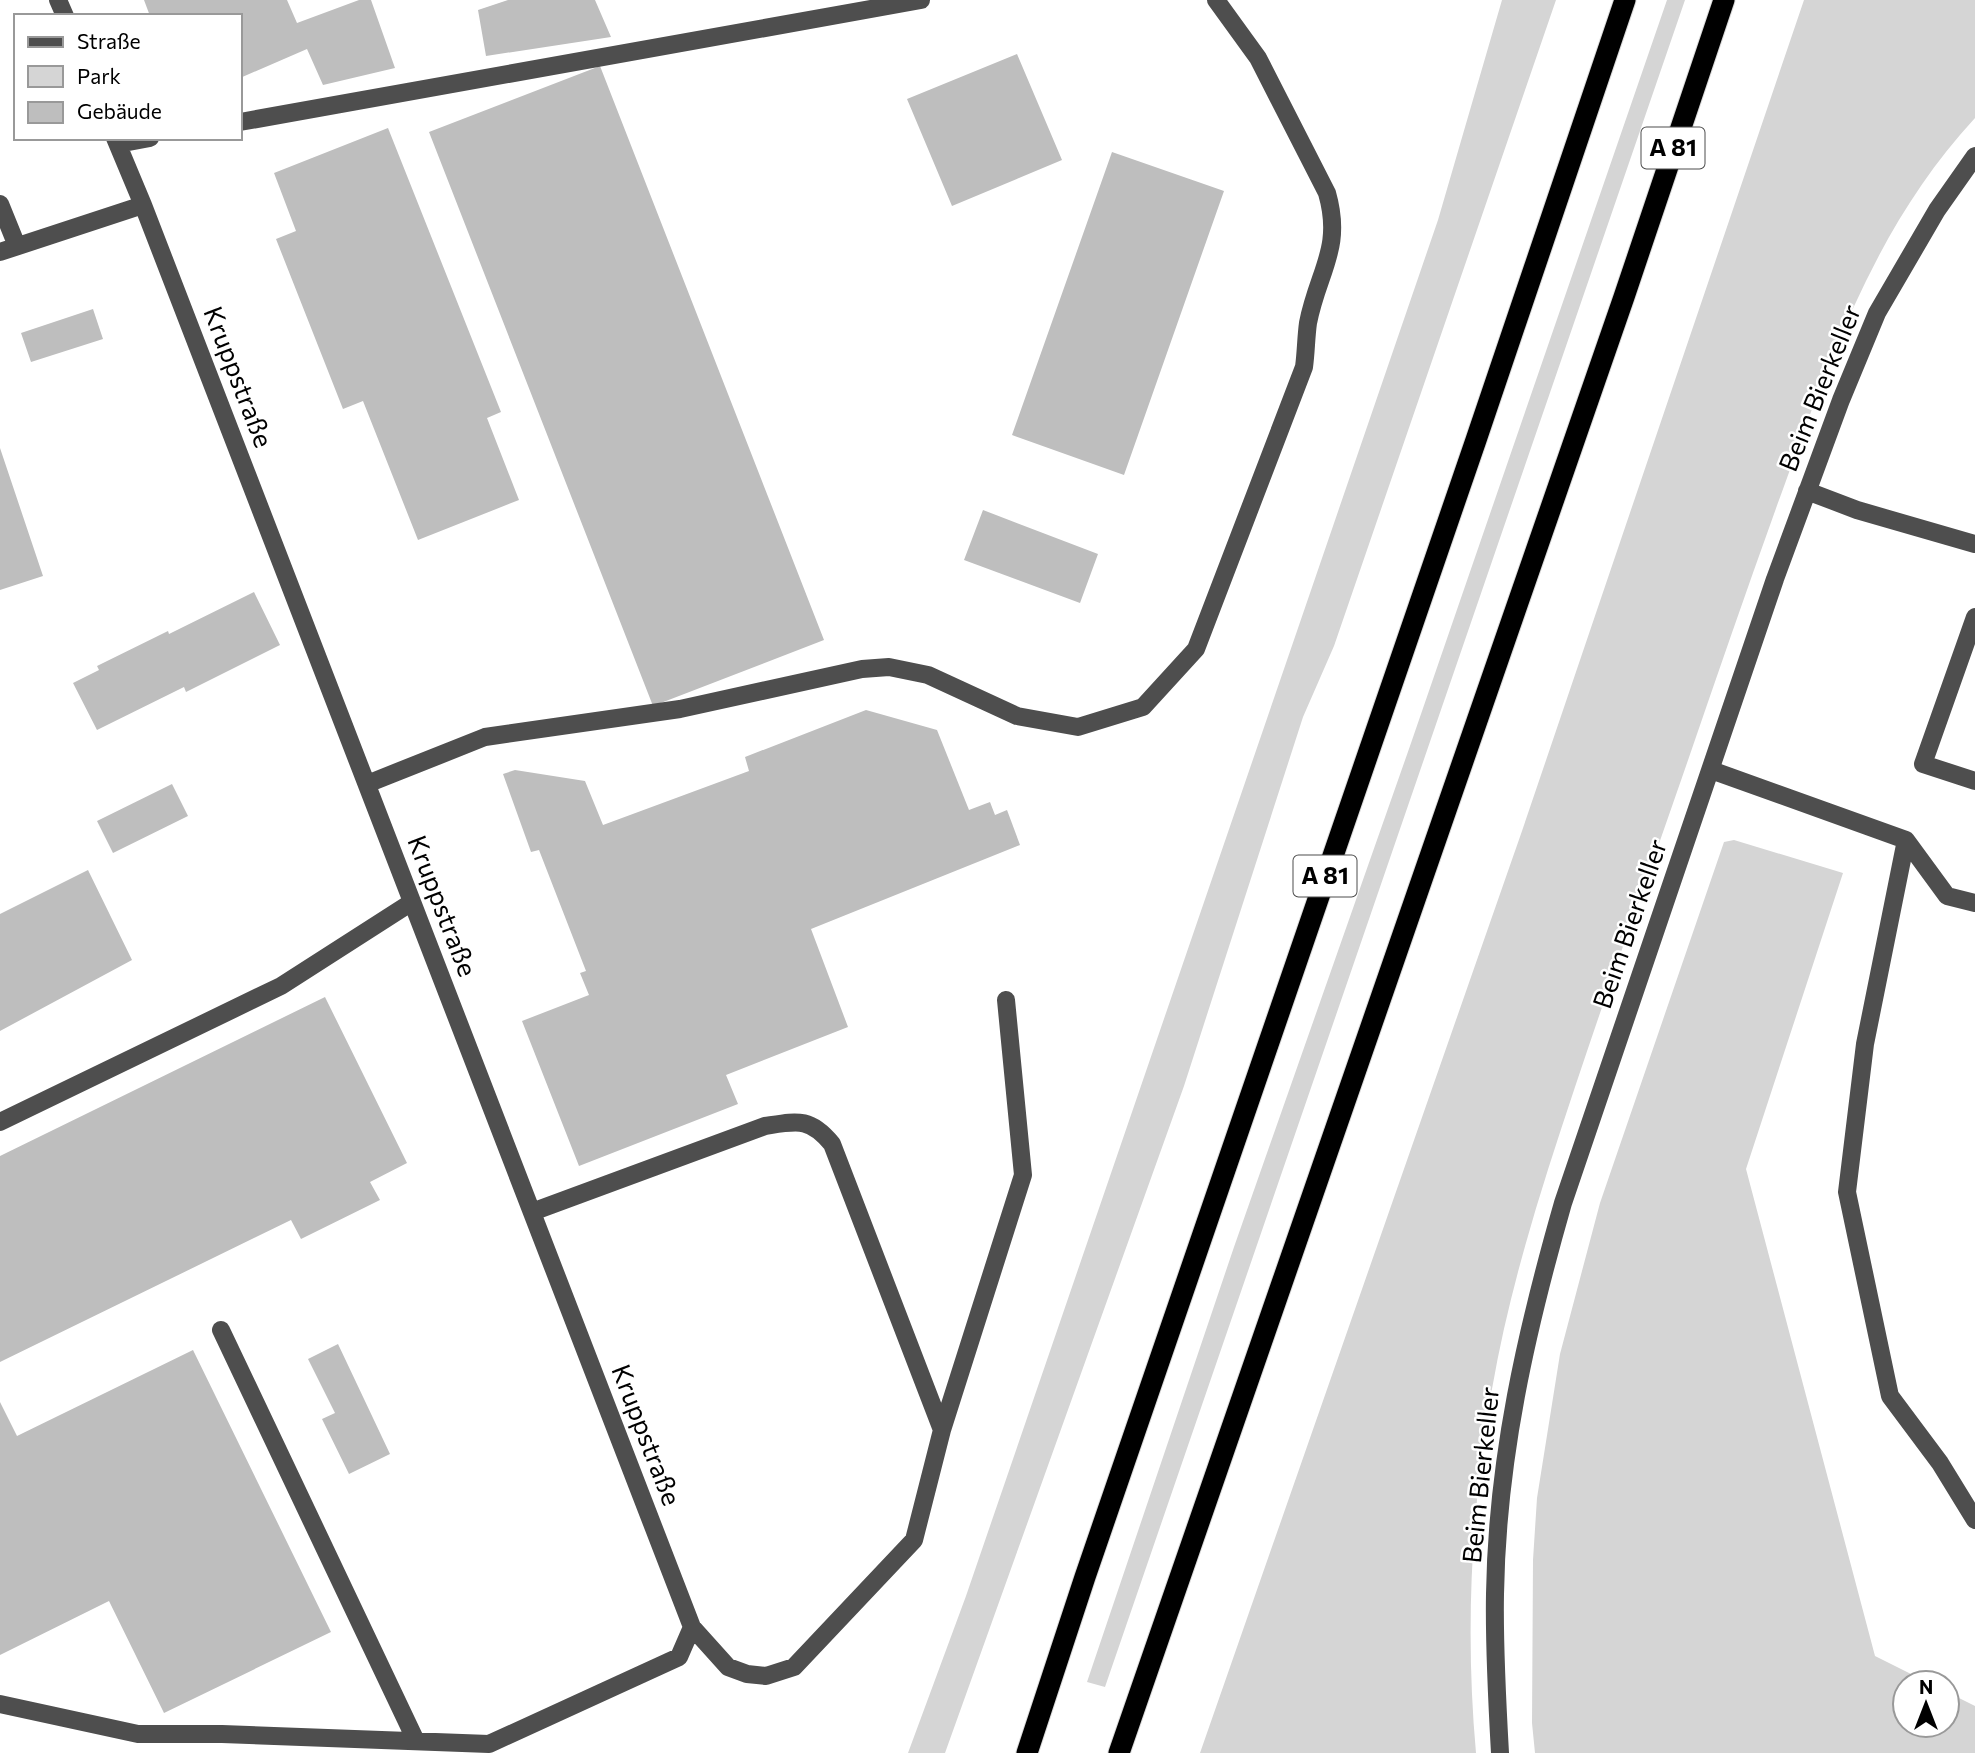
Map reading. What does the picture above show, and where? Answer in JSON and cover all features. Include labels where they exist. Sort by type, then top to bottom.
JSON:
[{"type":"highway","name":"A 81","points":[[1027,1753],[1089,1564],[1472,453],[1625,0]]},
{"type":"highway","name":"A 81","points":[[1119,1753],[1724,0]]},
{"type":"street","points":[[242,122],[921,0]]},
{"type":"street","points":[[367,784],[485,737],[680,709],[862,668],[889,667],[928,675],[1017,716],[1078,727],[1143,707],[1196,649],[1304,367],[1308,323],[1333,239],[1333,216],[1327,193],[1258,58],[1216,0]]},
{"type":"street","name":"Kruppstraße","points":[[117,141],[692,1627]]},
{"type":"street","name":"Beim Bierkeller","points":[[1500,1753],[1495,1592],[1502,1492],[1520,1367],[1547,1258],[1585,1134],[1807,491],[1841,400],[1877,313],[1937,210],[1975,156]]},
{"type":"street","points":[[0,204],[9,249],[143,205]]},
{"type":"street","points":[[1807,491],[1857,510],[1975,544]]},
{"type":"street","points":[[1975,617],[1923,764],[1975,781]]},
{"type":"street","points":[[1711,770],[1906,839],[1947,896],[1975,903]]},
{"type":"street","points":[[1906,839],[1866,1044],[1847,1192],[1889,1396],[1940,1463],[1975,1520]]},
{"type":"street","points":[[0,1122],[281,986],[412,902]]},
{"type":"street","points":[[0,1704],[138,1734],[222,1734],[489,1744],[679,1657],[692,1627],[728,1667],[738,1671],[766,1676],[794,1667],[914,1540],[942,1430],[1023,1175],[1006,1000]]},
{"type":"street","points":[[532,1212],[765,1126],[796,1121],[819,1128],[832,1144],[942,1430]]},
{"type":"street","points":[[221,1329],[416,1741]]},
{"type":"green space","points":[[1502,0],[1556,0],[1334,646],[1303,717],[1184,1086],[945,1753],[908,1753],[966,1596],[1438,220]]},
{"type":"green space","points":[[1667,0],[1685,0],[1105,1687],[1087,1682],[1234,1247]]},
{"type":"green space","points":[[1804,0],[1975,0],[1975,118],[1941,158],[1886,243],[1842,334],[1823,381],[1748,586],[1616,966],[1539,1199],[1499,1350],[1479,1479],[1471,1616],[1476,1753],[1200,1753],[1522,831]]},
{"type":"green space","points":[[1734,840],[1843,873],[1746,1169],[1875,1656],[1901,1669],[1891,1669],[1891,1739],[1961,1739],[1961,1699],[1975,1706],[1975,1753],[1535,1753],[1532,1723],[1533,1560],[1537,1498],[1560,1354],[1600,1203],[1724,842]]},
{"type":"building","points":[[144,0],[287,0],[297,23],[359,0],[371,0],[395,68],[323,85],[307,49],[242,77],[242,14],[149,14]]},
{"type":"building","points":[[508,0],[595,0],[611,37],[486,56],[478,10]]},
{"type":"building","points":[[1017,54],[1062,160],[952,206],[907,99]]},
{"type":"building","points":[[600,66],[824,640],[653,706],[429,132]]},
{"type":"building","points":[[388,128],[501,412],[487,418],[519,500],[418,540],[363,401],[343,409],[276,239],[296,231],[274,173]]},
{"type":"building","points":[[1112,152],[1224,191],[1124,475],[1012,435]]},
{"type":"building","points":[[93,309],[103,339],[31,362],[21,333]]},
{"type":"building","points":[[0,448],[43,576],[0,590]]},
{"type":"building","points":[[983,510],[1098,554],[1080,603],[964,560]]},
{"type":"building","points":[[254,592],[280,645],[186,692],[184,687],[97,730],[73,683],[99,670],[97,666]]},
{"type":"building","points":[[866,710],[937,730],[969,810],[990,802],[995,815],[1007,810],[1020,845],[811,929],[848,1027],[726,1075],[738,1104],[579,1166],[522,1021],[589,995],[580,973],[586,971],[539,850],[531,852],[503,774],[515,770],[585,781],[603,825],[749,771],[745,757]]},
{"type":"building","points":[[172,784],[188,816],[113,853],[97,821]]},
{"type":"building","points":[[88,870],[132,960],[0,1031],[0,914]]},
{"type":"building","points":[[325,997],[407,1163],[370,1182],[380,1200],[301,1239],[291,1220],[0,1362],[0,1156]]},
{"type":"building","points":[[338,1344],[390,1454],[349,1474],[322,1419],[335,1413],[308,1359]]},
{"type":"building","points":[[193,1350],[331,1632],[164,1713],[109,1601],[0,1655],[0,1402],[17,1436]]}]
